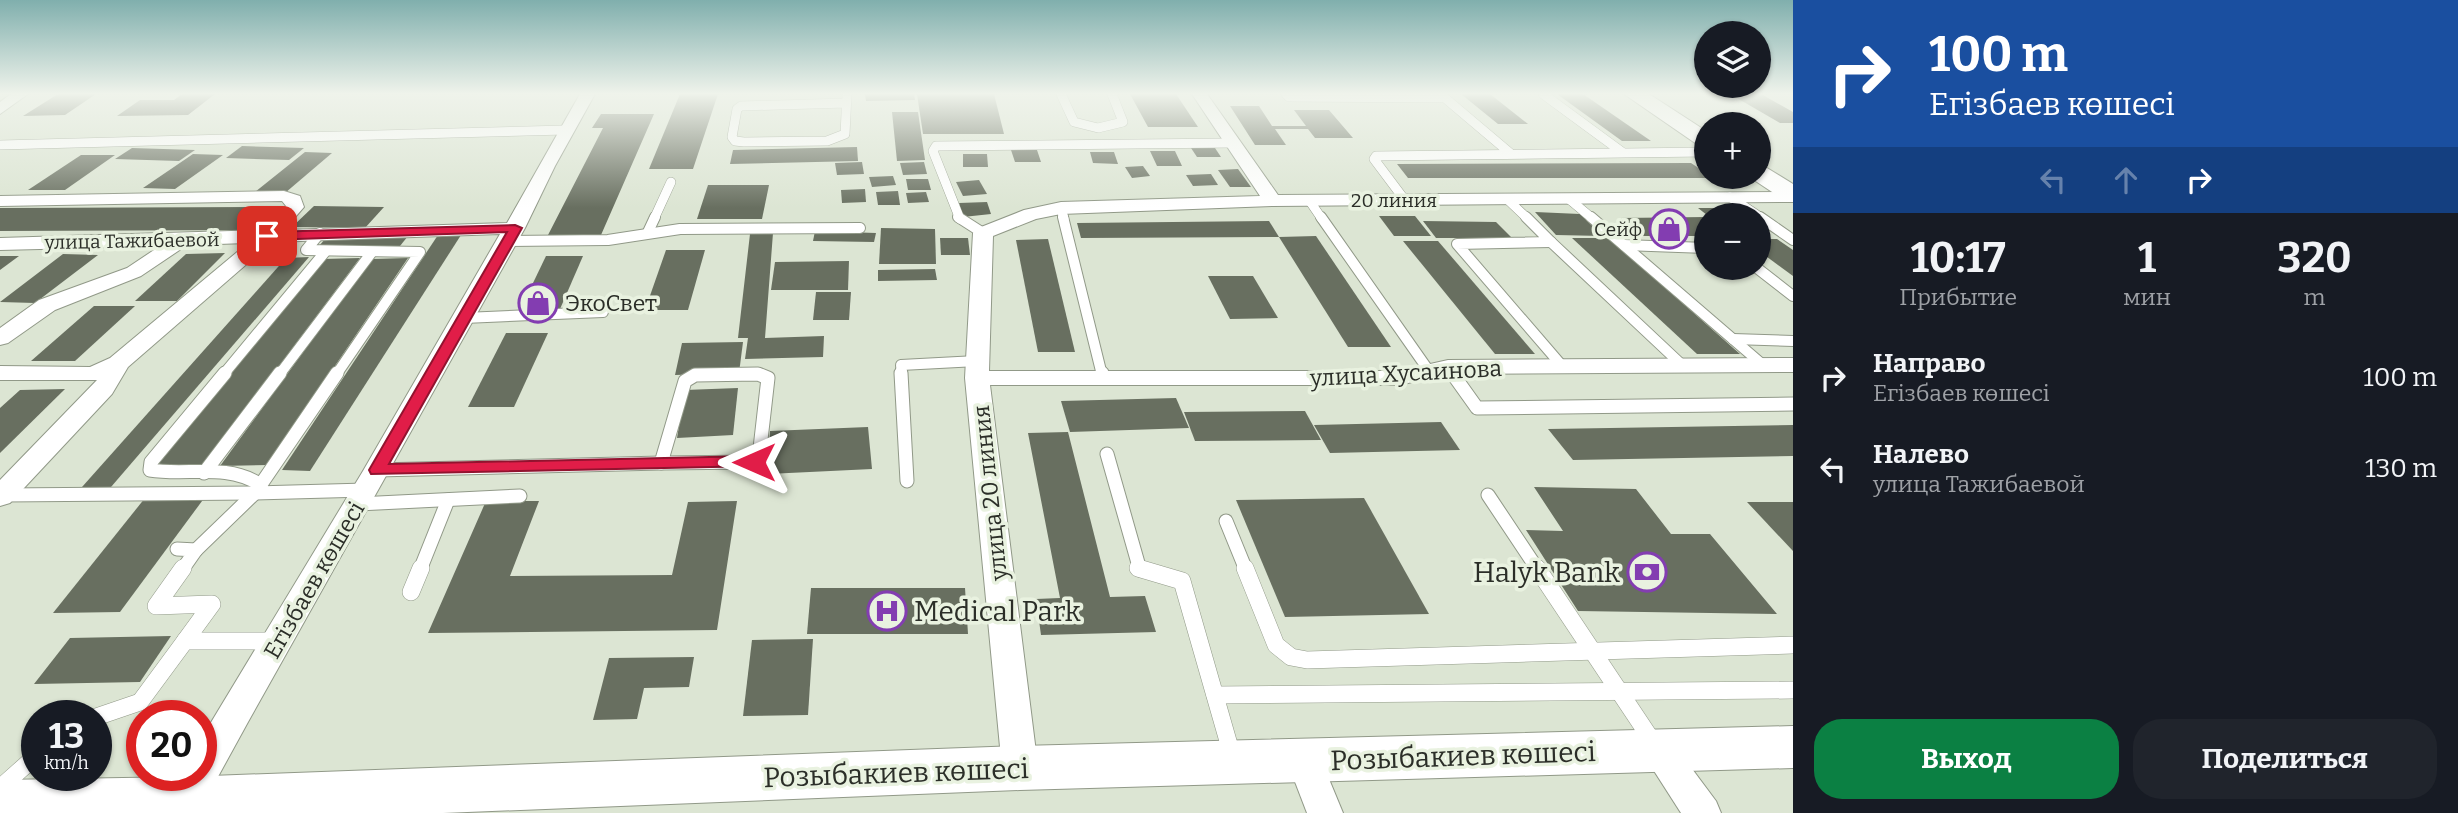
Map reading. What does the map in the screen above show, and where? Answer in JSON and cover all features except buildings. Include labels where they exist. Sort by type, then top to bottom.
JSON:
[{"type":"main road","points":[[1771,181],[1793,196]]},
{"type":"main road","name":"Розыбакиев көшесі","points":[[217,782],[1235,764],[1657,749],[1793,747]]},
{"type":"main road","name":"Розыбакиев көшесі","points":[[0,803],[83,808],[156,791]]},
{"type":"street","name":"Егізбаев көшесі","points":[[217,745],[512,234],[564,132]]},
{"type":"street","points":[[1225,132],[1273,201]]},
{"type":"street","points":[[0,201],[284,196],[294,200],[295,207],[267,236],[118,363],[94,374],[0,373]]},
{"type":"street","name":"20 линия","points":[[990,229],[1031,214],[1061,208],[1309,200],[1793,196]]},
{"type":"street","name":"улица 20 линия","points":[[990,229],[977,370],[1020,768]]},
{"type":"street","name":"улица Тажибаевой","points":[[0,244],[180,241],[320,233],[512,234]]},
{"type":"street","points":[[0,338],[47,305],[134,272],[180,241]]},
{"type":"street","points":[[1,495],[104,389],[118,363]]},
{"type":"street","name":"улица Хусаинова","points":[[977,370],[1103,378],[1399,378],[1438,369],[1793,365]]},
{"type":"street","points":[[1657,749],[1703,813]]},
{"type":"street","points":[[1305,761],[1325,813]]},
{"type":"lane","points":[[0,145],[492,132]]},
{"type":"lane","points":[[733,132],[735,141],[744,142],[827,141],[839,138],[845,132]]},
{"type":"lane","points":[[1485,132],[1510,153]]},
{"type":"lane","points":[[1595,132],[1622,152]]},
{"type":"lane","points":[[990,229],[961,222],[956,215],[933,151],[936,146],[1232,143]]},
{"type":"lane","points":[[1404,200],[1374,159],[1376,156],[1694,152]]},
{"type":"lane","points":[[648,232],[671,182]]},
{"type":"lane","points":[[1730,197],[1739,203]]},
{"type":"lane","points":[[1507,199],[1682,366]]},
{"type":"lane","points":[[1569,199],[1763,365]]},
{"type":"lane","points":[[1309,200],[1438,369],[1477,408],[1793,404]]},
{"type":"lane","points":[[1061,208],[1103,378]]},
{"type":"lane","points":[[1771,225],[1793,240]]},
{"type":"lane","points":[[512,234],[608,240],[680,229],[860,228]]},
{"type":"lane","points":[[112,712],[140,702],[212,604],[156,606],[196,550],[257,489],[420,252],[325,253],[306,250],[320,233]]},
{"type":"lane","points":[[1551,242],[1457,244],[1563,368]]},
{"type":"lane","points":[[1624,245],[1694,247]]},
{"type":"lane","points":[[204,473],[372,252]]},
{"type":"lane","points":[[257,489],[249,475],[162,472],[150,470],[151,462],[325,253]]},
{"type":"lane","points":[[1771,279],[1793,296]]},
{"type":"lane","points":[[464,318],[603,312]]},
{"type":"lane","points":[[1733,340],[1793,341]]},
{"type":"lane","points":[[907,481],[901,365],[977,370]]},
{"type":"lane","points":[[1,495],[367,488],[661,463],[754,462],[759,457],[768,378],[758,374],[695,375],[685,381],[661,463]]},
{"type":"lane","points":[[1107,454],[1138,569],[1182,581],[1235,764]]},
{"type":"lane","points":[[367,488],[448,500],[520,496]]},
{"type":"lane","points":[[1488,495],[1657,749]]},
{"type":"lane","points":[[411,592],[448,500]]},
{"type":"lane","points":[[1226,522],[1276,645],[1291,657],[1307,660],[1793,645]]},
{"type":"lane","points":[[177,549],[196,550]]},
{"type":"lane","points":[[185,641],[279,642]]},
{"type":"lane","points":[[1215,695],[1793,690]]},
{"type":"lane","points":[[0,788],[21,769]]},
{"type":"place","name":"Сейф","points":[[1669,229]]},
{"type":"place","name":"ЭкоСвет","points":[[538,303]]},
{"type":"place","name":"Halyk Bank","points":[[1647,572]]},
{"type":"place","name":"Medical Park","points":[[887,611]]},
{"type":"route","points":[[267,236],[515,228],[377,470],[754,462]]}]
